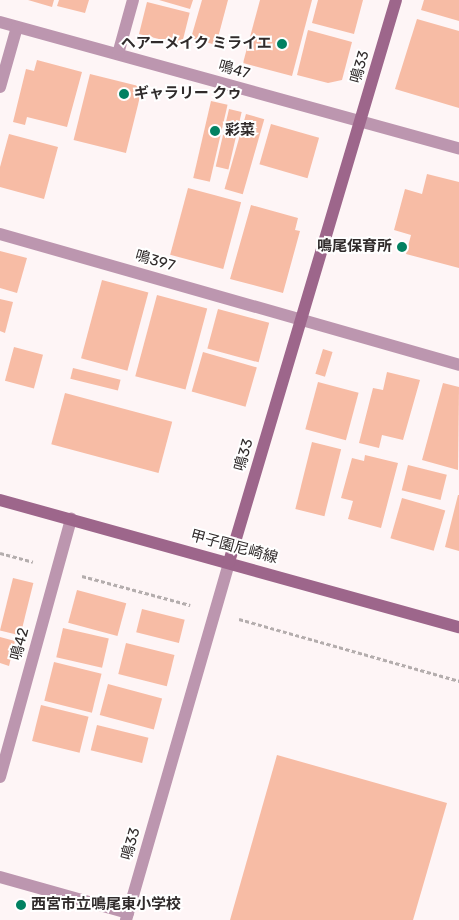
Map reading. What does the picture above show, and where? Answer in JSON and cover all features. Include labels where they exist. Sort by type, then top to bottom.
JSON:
[{"type":"street","points":[[118,54],[133,0]]},
{"type":"street","name":"鳴33","points":[[127,916],[300,320],[361,122],[396,0]]},
{"type":"street","name":"鳴47","points":[[0,22],[459,148]]},
{"type":"street","points":[[0,87],[17,27]]},
{"type":"street","name":"鳴397","points":[[0,234],[459,365]]},
{"type":"street","name":"甲子園尼崎線","points":[[0,500],[459,627]]},
{"type":"street","name":"鳴42","points":[[0,777],[71,519]]},
{"type":"street","points":[[0,876],[127,916]]},
{"type":"building","points":[[28,0],[54,0],[52,7]]},
{"type":"building","points":[[59,0],[89,0],[85,13],[57,6]]},
{"type":"building","points":[[159,0],[193,0],[190,9]]},
{"type":"building","points":[[202,0],[228,0],[216,45],[191,38]]},
{"type":"building","points":[[260,0],[312,0],[292,76],[243,63]]},
{"type":"building","points":[[318,0],[363,0],[354,34],[312,23]]},
{"type":"building","points":[[424,0],[459,0],[459,21],[421,10]]},
{"type":"building","points":[[147,2],[190,13],[182,45],[139,34]]},
{"type":"building","points":[[417,19],[459,31],[459,108],[395,89]]},
{"type":"building","points":[[308,30],[352,42],[342,80],[328,83],[297,75]]},
{"type":"building","points":[[37,60],[82,72],[67,127],[27,117],[25,125],[13,122],[26,69],[34,71]]},
{"type":"building","points":[[90,74],[142,87],[126,153],[74,140]]},
{"type":"building","points":[[211,101],[228,105],[210,182],[193,178]]},
{"type":"building","points":[[229,109],[242,112],[228,169],[216,166]]},
{"type":"building","points":[[246,114],[264,119],[243,194],[225,189]]},
{"type":"building","points":[[271,124],[319,138],[307,178],[259,164]]},
{"type":"building","points":[[9,134],[58,147],[44,199],[0,187],[0,167]]},
{"type":"building","points":[[427,174],[459,182],[459,268],[406,254],[411,235],[394,230],[405,189],[422,194]]},
{"type":"building","points":[[188,188],[241,202],[223,269],[170,255]]},
{"type":"building","points":[[251,205],[298,218],[295,230],[300,231],[283,293],[230,279]]},
{"type":"building","points":[[0,251],[27,258],[17,293],[0,288]]},
{"type":"building","points":[[102,280],[148,292],[127,371],[81,358]]},
{"type":"building","points":[[157,295],[207,308],[185,390],[135,376]]},
{"type":"building","points":[[0,299],[13,302],[5,333],[0,331]]},
{"type":"building","points":[[218,309],[269,323],[259,362],[207,349]]},
{"type":"building","points":[[14,347],[43,355],[34,389],[5,381]]},
{"type":"building","points":[[323,349],[333,352],[325,377],[315,374]]},
{"type":"building","points":[[203,352],[257,367],[246,407],[192,391]]},
{"type":"building","points":[[73,368],[121,380],[118,391],[70,379]]},
{"type":"building","points":[[387,372],[420,380],[403,440],[382,435],[379,448],[359,443],[373,388],[383,390]]},
{"type":"building","points":[[318,382],[359,393],[346,440],[305,429]]},
{"type":"building","points":[[443,383],[459,387],[458,470],[422,460]]},
{"type":"building","points":[[65,393],[172,422],[159,473],[51,444]]},
{"type":"building","points":[[312,442],[341,449],[324,516],[295,509]]},
{"type":"building","points":[[365,455],[398,463],[381,528],[348,519],[353,501],[341,498],[352,458],[364,461]]},
{"type":"building","points":[[408,465],[447,475],[441,500],[402,490]]},
{"type":"building","points":[[459,495],[459,551],[445,547]]},
{"type":"building","points":[[402,498],[445,510],[434,551],[390,538]]},
{"type":"building","points":[[13,578],[33,583],[20,635],[0,630]]},
{"type":"building","points":[[77,590],[126,603],[117,636],[68,623]]},
{"type":"building","points":[[142,609],[185,620],[179,643],[136,632]]},
{"type":"building","points":[[63,628],[109,639],[102,668],[56,657]]},
{"type":"building","points":[[0,637],[15,641],[9,666],[0,663]]},
{"type":"building","points":[[126,643],[175,655],[167,686],[118,674]]},
{"type":"building","points":[[54,662],[102,674],[92,713],[44,701]]},
{"type":"building","points":[[108,684],[162,698],[154,729],[100,715]]},
{"type":"building","points":[[41,705],[89,717],[80,753],[32,741]]},
{"type":"building","points":[[97,725],[148,738],[142,763],[91,750]]},
{"type":"building","points":[[277,755],[447,803],[413,920],[230,920]]},
{"type":"place","name":"ヘアーメイク ミライエ","points":[[282,44]]},
{"type":"place","name":"ギャラリー クゥ","points":[[124,94]]},
{"type":"place","name":"彩菜","points":[[215,131]]},
{"type":"place","name":"鳴尾保育所","points":[[402,247]]},
{"type":"place","name":"西宮市立鳴尾東小学校","points":[[21,905]]}]
